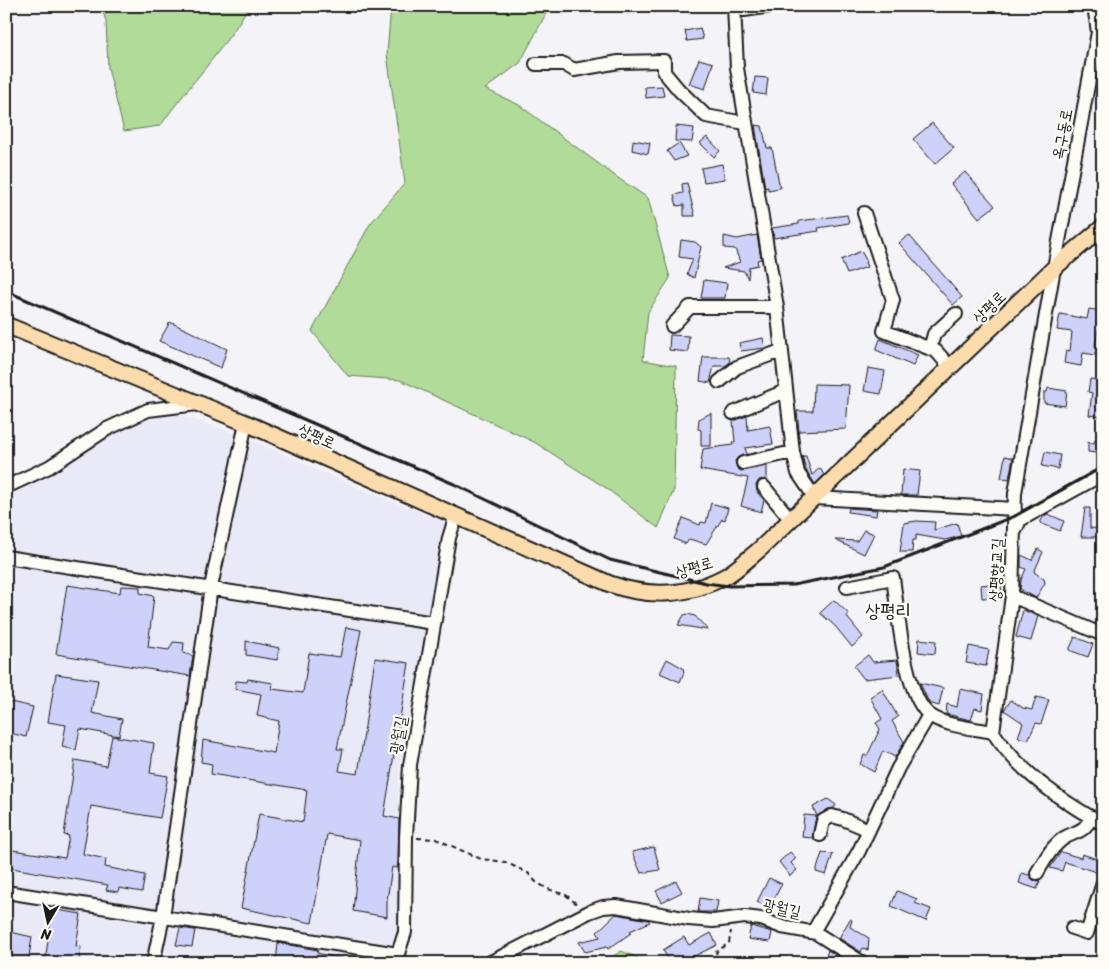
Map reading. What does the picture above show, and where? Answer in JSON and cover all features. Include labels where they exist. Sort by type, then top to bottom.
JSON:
[{"type":"main road","name":"상평로","points":[[6,325],[246,423],[610,584],[633,592],[661,594],[688,589],[727,576],[760,549],[1054,268],[1103,227]]},
{"type":"street","points":[[772,6],[744,10],[734,7],[737,68],[776,307],[793,452],[798,473],[815,498],[1015,509]]},
{"type":"street","name":"옥구동로","points":[[1054,268],[1098,32],[1094,6]]},
{"type":"street","points":[[536,64],[564,64],[574,70],[619,62],[664,61],[664,72],[679,90],[706,116],[745,123]]},
{"type":"street","points":[[864,213],[893,300],[884,331],[936,351],[950,368]]},
{"type":"street","name":"상평향교길","points":[[994,732],[1012,596],[1015,493],[1054,268]]},
{"type":"street","points":[[672,326],[690,307],[776,307]]},
{"type":"street","points":[[930,349],[934,334],[956,314]]},
{"type":"street","points":[[719,382],[737,367],[780,351]]},
{"type":"street","points":[[733,413],[785,390]]},
{"type":"street","name":"상평로","points":[[6,487],[49,467],[107,429],[148,410],[197,404]]},
{"type":"street","points":[[153,963],[163,917],[211,587],[246,423]]},
{"type":"street","points":[[743,463],[793,452]]},
{"type":"street","points":[[1014,536],[1020,520],[1103,474]]},
{"type":"street","points":[[764,487],[791,520]]},
{"type":"street","name":"광월길","points":[[397,958],[405,932],[406,837],[410,765],[449,538],[456,515]]},
{"type":"street","points":[[6,557],[434,622]]},
{"type":"street","points":[[847,587],[893,578],[910,684],[919,705],[929,715],[950,724],[994,732],[1003,747],[1024,770],[1097,821],[1065,838],[1054,848],[1037,873]]},
{"type":"street","points":[[1012,596],[1103,634]]},
{"type":"street","points":[[813,932],[869,830],[898,768],[929,715]]},
{"type":"street","points":[[820,835],[823,821],[832,816],[869,830]]},
{"type":"street","points":[[1072,928],[1087,933],[1103,883]]},
{"type":"street","points":[[6,892],[397,958]]},
{"type":"street","name":"광월길","points":[[489,963],[589,912],[603,907],[616,906],[689,919],[712,921],[732,918],[761,919],[782,927],[813,932],[863,963]]},
{"type":"path","points":[[406,837],[436,840],[481,859],[505,862],[528,873],[536,882],[548,889],[566,895],[589,912]]},
{"type":"path","points":[[719,963],[716,952],[729,943],[732,918]]},
{"type":"shaded area","points":[[172,413],[238,434],[370,493],[446,522],[399,770],[397,941],[390,963],[6,963],[6,491],[41,476],[127,426]]},
{"type":"green space","points":[[101,6],[249,6],[229,38],[160,126],[124,131],[108,68],[106,21]]},
{"type":"green space","points":[[391,6],[550,6],[520,63],[485,89],[519,105],[648,198],[670,278],[648,312],[643,360],[676,366],[674,490],[658,528],[606,488],[534,442],[400,380],[348,376],[312,331],[370,224],[405,183],[387,54]]},
{"type":"green space","points":[[621,951],[651,963],[603,963]]},
{"type":"building","points":[[700,28],[703,39],[687,41],[685,31]]},
{"type":"building","points":[[699,59],[713,63],[705,89],[689,84]]},
{"type":"building","points":[[755,77],[768,78],[766,95],[753,93]]},
{"type":"building","points":[[662,86],[664,96],[646,98],[645,87]]},
{"type":"building","points":[[932,123],[954,148],[935,164],[913,139]]},
{"type":"building","points":[[755,125],[762,126],[767,148],[772,148],[780,188],[768,190],[768,187],[765,188]]},
{"type":"building","points":[[676,126],[694,128],[692,142],[675,141]]},
{"type":"building","points":[[707,137],[720,151],[714,157],[700,143]]},
{"type":"building","points":[[633,140],[650,143],[648,154],[632,150]]},
{"type":"building","points":[[679,143],[687,156],[674,161],[667,151]]},
{"type":"building","points":[[722,164],[725,179],[704,182],[701,168]]},
{"type":"building","points":[[965,172],[995,206],[979,218],[951,184]]},
{"type":"building","points":[[687,183],[695,216],[684,216],[684,205],[677,206],[674,195],[683,193],[682,184]]},
{"type":"building","points":[[847,215],[849,223],[818,228],[819,231],[774,238],[772,228],[799,224],[799,221]]},
{"type":"building","points":[[757,235],[761,259],[757,260],[758,265],[749,267],[748,279],[744,271],[723,268],[740,262],[735,249],[724,248],[724,236],[737,239]]},
{"type":"building","points":[[909,235],[962,297],[953,305],[899,243]]},
{"type":"building","points":[[681,240],[695,242],[701,247],[694,278],[687,274],[693,259],[679,257]]},
{"type":"building","points":[[861,251],[867,262],[865,262],[867,267],[847,274],[841,260]]},
{"type":"building","points":[[704,280],[727,283],[725,298],[701,298]]},
{"type":"building","points":[[1089,309],[1102,311],[1103,330],[1098,330],[1095,346],[1097,346],[1096,355],[1083,353],[1081,366],[1064,363],[1066,350],[1070,351],[1072,332],[1057,330],[1060,314],[1087,319]]},
{"type":"building","points":[[170,322],[227,349],[221,368],[159,341]]},
{"type":"building","points":[[670,335],[689,336],[688,352],[669,350]]},
{"type":"building","points":[[763,338],[765,348],[741,351],[739,343]]},
{"type":"building","points":[[880,339],[918,355],[913,366],[876,350]]},
{"type":"building","points":[[703,357],[729,357],[730,362],[725,366],[714,366],[710,383],[700,381]]},
{"type":"building","points":[[868,368],[885,371],[881,394],[864,391]]},
{"type":"building","points":[[1090,379],[1103,381],[1103,417],[1089,415],[1092,393],[1088,392]]},
{"type":"building","points":[[814,384],[849,385],[846,429],[799,431],[797,411],[813,411]]},
{"type":"building","points":[[1048,388],[1067,391],[1065,406],[1044,403],[1044,392],[1047,392]]},
{"type":"building","points":[[711,413],[711,446],[701,446],[701,430],[698,429],[699,419]]},
{"type":"building","points":[[747,416],[748,430],[770,426],[773,444],[745,448],[747,454],[738,457],[735,461],[737,468],[741,471],[767,466],[767,479],[759,480],[756,485],[757,492],[764,500],[761,512],[741,506],[748,478],[700,470],[703,449],[733,445],[732,442],[735,442],[733,421]]},
{"type":"building","points":[[1095,440],[1103,441],[1103,454],[1088,452],[1088,442],[1094,443]]},
{"type":"building","points":[[1045,452],[1060,455],[1058,469],[1042,466]]},
{"type":"building","points":[[802,456],[806,456],[812,475],[820,468],[824,475],[815,484],[806,470]]},
{"type":"building","points":[[1005,456],[1013,458],[1009,479],[1001,478]]},
{"type":"building","points":[[903,469],[920,471],[917,495],[901,495]]},
{"type":"building","points":[[711,503],[728,508],[725,520],[722,519],[706,544],[689,539],[686,544],[674,539],[683,518],[700,525],[701,522],[706,523]]},
{"type":"building","points":[[849,508],[877,510],[876,516],[848,512]]},
{"type":"building","points":[[1085,508],[1090,508],[1090,528],[1103,529],[1103,537],[1081,537]]},
{"type":"building","points":[[1048,514],[1064,521],[1060,531],[1040,523],[1043,517]]},
{"type":"building","points":[[916,521],[935,522],[934,530],[957,523],[961,536],[945,540],[916,535],[916,540],[913,540],[912,552],[900,552],[904,523]]},
{"type":"building","points":[[864,530],[874,534],[864,554],[835,540],[857,541]]},
{"type":"building","points":[[1038,549],[1043,552],[1034,572],[1044,579],[1045,583],[1036,598],[1020,589],[1021,580],[1026,569],[1021,567],[1021,555],[1032,560]]},
{"type":"building","points":[[1001,583],[1002,597],[982,598],[981,585]]},
{"type":"building","points":[[67,585],[120,593],[121,586],[140,587],[140,593],[154,596],[148,647],[169,650],[173,642],[184,643],[183,653],[193,656],[190,676],[56,654]]},
{"type":"building","points":[[834,600],[849,614],[847,617],[863,637],[852,647],[835,626],[820,613]]},
{"type":"building","points":[[1023,610],[1038,616],[1031,641],[1016,637]]},
{"type":"building","points":[[684,615],[695,616],[708,630],[678,625]]},
{"type":"building","points":[[346,627],[361,630],[337,749],[343,749],[339,771],[358,774],[375,658],[409,663],[384,816],[399,819],[398,862],[397,868],[392,867],[387,900],[387,917],[353,911],[360,840],[327,834],[312,923],[241,908],[259,814],[303,822],[307,790],[211,774],[212,764],[201,762],[203,740],[274,753],[279,721],[257,716],[261,694],[235,689],[236,681],[247,682],[248,679],[273,683],[272,689],[303,693],[309,653],[340,657]]},
{"type":"building","points":[[1075,637],[1093,644],[1088,657],[1069,650]]},
{"type":"building","points":[[919,639],[936,641],[935,654],[918,652]]},
{"type":"building","points":[[246,641],[279,648],[277,660],[246,655]]},
{"type":"building","points":[[969,646],[989,650],[986,666],[966,663]]},
{"type":"building","points":[[868,655],[873,662],[897,660],[899,675],[864,679],[854,666]]},
{"type":"building","points":[[667,659],[683,668],[684,672],[680,682],[660,673]]},
{"type":"building","points":[[56,674],[98,680],[92,713],[122,719],[119,736],[80,729],[76,750],[62,747],[66,725],[48,722]]},
{"type":"building","points":[[920,683],[943,688],[939,706],[929,703]]},
{"type":"building","points":[[882,689],[898,717],[892,721],[904,742],[895,757],[883,751],[874,772],[860,764],[864,755],[867,756],[880,729],[876,723],[882,719],[870,697]]},
{"type":"building","points":[[960,689],[984,694],[982,710],[975,708],[971,720],[946,714],[947,704],[957,707]]},
{"type":"building","points":[[1036,697],[1049,700],[1041,724],[1036,723],[1028,740],[1018,737],[1023,723],[1004,710],[1011,700],[1023,708],[1032,710]]},
{"type":"building","points":[[6,701],[33,707],[26,737],[6,732]]},
{"type":"building","points":[[112,736],[154,743],[150,773],[168,776],[160,818],[91,806],[83,854],[106,859],[105,867],[145,875],[142,892],[119,888],[118,892],[106,890],[108,885],[6,867],[6,849],[65,858],[69,836],[64,835],[75,760],[106,766]]},
{"type":"building","points":[[828,799],[836,805],[834,808],[828,809],[817,816],[813,807]]},
{"type":"building","points":[[804,815],[816,816],[812,838],[802,837]]},
{"type":"building","points":[[654,847],[660,870],[641,873],[632,852]]},
{"type":"building","points":[[790,852],[796,858],[791,863],[797,870],[790,876],[779,862]]},
{"type":"building","points":[[1061,852],[1081,858],[1082,854],[1100,860],[1096,872],[1065,862],[1062,871],[1050,868]]},
{"type":"building","points":[[822,853],[833,854],[826,875],[816,872]]},
{"type":"building","points":[[1022,873],[1029,875],[1033,880],[1040,881],[1037,889],[1019,883]]},
{"type":"building","points":[[769,878],[782,884],[769,908],[757,902]]},
{"type":"building","points":[[676,881],[682,892],[662,902],[656,891]]},
{"type":"building","points":[[897,891],[917,899],[915,903],[931,909],[926,921],[891,906]]},
{"type":"building","points":[[700,898],[718,901],[716,912],[698,912]]},
{"type":"building","points":[[52,909],[81,914],[76,946],[81,947],[79,963],[45,963]]},
{"type":"building","points":[[616,914],[650,922],[630,931],[631,933],[608,949],[607,947],[585,952],[579,942],[600,937],[597,932]]},
{"type":"building","points":[[850,919],[852,920],[850,927],[869,938],[868,950],[863,948],[861,952],[839,938]]},
{"type":"building","points":[[751,926],[772,932],[770,942],[748,939]]},
{"type":"building","points":[[180,928],[195,930],[192,947],[176,945]]},
{"type":"building","points":[[6,931],[32,937],[28,963],[6,963]]},
{"type":"building","points":[[711,933],[717,945],[680,963],[670,963],[663,950],[684,937],[689,945]]},
{"type":"building","points":[[278,943],[318,950],[317,953],[344,959],[344,963],[276,963]]},
{"type":"building","points":[[828,950],[843,960],[842,963],[824,963]]},
{"type":"railway","points":[[6,291],[454,484],[610,560],[706,583],[729,586],[793,585],[884,567],[1015,516],[1103,467]]},
{"type":"district","name":"상평리","points":[[888,610]]}]
